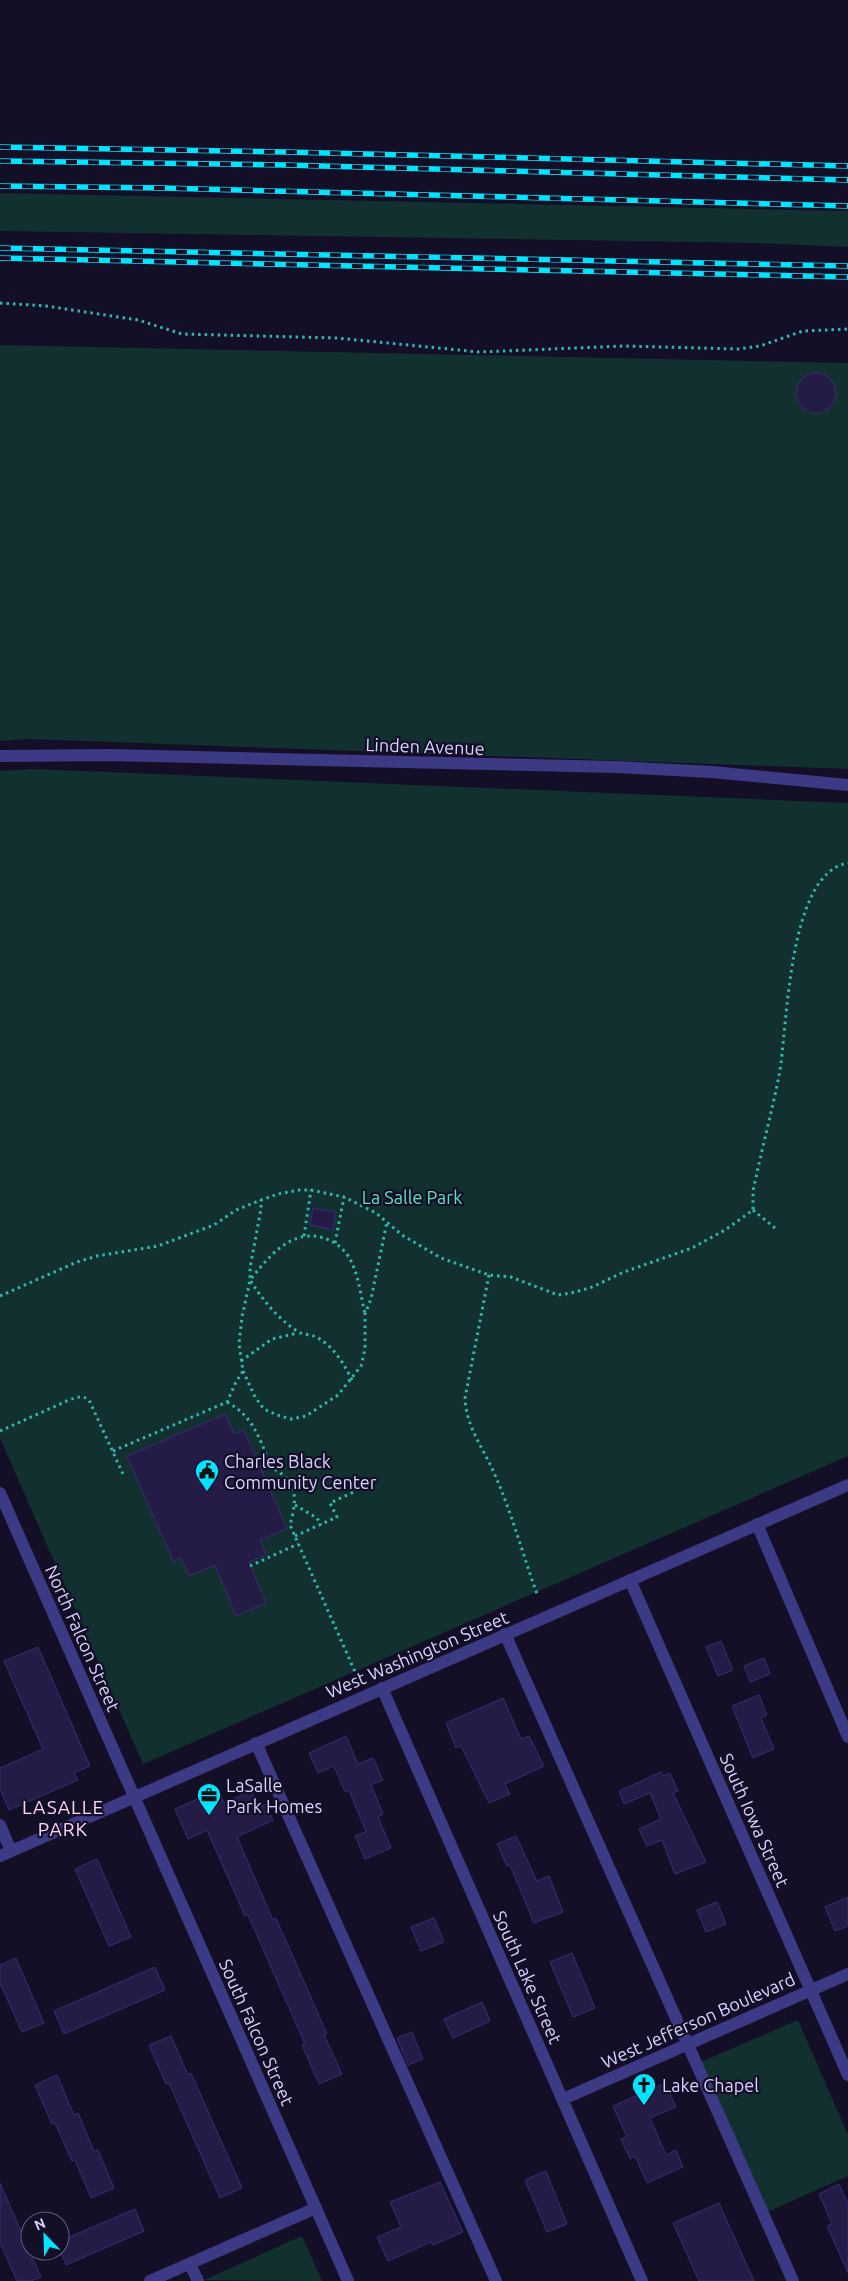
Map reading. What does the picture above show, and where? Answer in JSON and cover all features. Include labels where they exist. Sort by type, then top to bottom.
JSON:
[{"type":"street","name":"Linden Avenue","points":[[0,756],[110,755],[616,767],[712,772],[848,785]]},
{"type":"street","name":"West Washington Street","points":[[6,1853],[848,1485]]},
{"type":"street","name":"North Falcon Street","points":[[0,1493],[134,1797]]},
{"type":"street","points":[[757,1524],[848,1737]]},
{"type":"street","name":"South Iowa Street","points":[[630,1580],[848,2075]]},
{"type":"street","points":[[505,1634],[793,2281]]},
{"type":"street","name":"South Lake Street","points":[[382,1688],[642,2281]]},
{"type":"street","points":[[256,1743],[496,2281]]},
{"type":"street","name":"South Falcon Street","points":[[134,1797],[348,2281]]},
{"type":"street","points":[[0,1825],[6,1853]]},
{"type":"street","name":"West Jefferson Boulevard","points":[[563,2099],[848,1974]]},
{"type":"street","points":[[150,2281],[316,2208]]},
{"type":"street","points":[[190,2264],[198,2281]]},
{"type":"path","points":[[0,303],[46,306],[138,320],[182,334],[337,338],[479,352],[624,346],[738,349],[760,346],[803,331],[848,329]]},
{"type":"path","points":[[753,1210],[753,1191],[779,1075],[792,968],[799,929],[811,896],[820,880],[839,864],[848,863]]},
{"type":"path","points":[[0,1296],[77,1262],[97,1256],[158,1246],[214,1225],[236,1210],[261,1200],[278,1194],[312,1190],[344,1197],[359,1203],[402,1235],[441,1258],[489,1274],[511,1277],[558,1294],[571,1294],[608,1281],[624,1272],[692,1248],[725,1230],[753,1210]]},
{"type":"path","points":[[304,1236],[312,1190]]},
{"type":"path","points":[[335,1243],[344,1197]]},
{"type":"path","points":[[250,1280],[280,1246],[294,1238],[304,1236],[320,1236],[335,1243],[351,1260],[356,1273],[365,1314],[365,1350],[362,1366],[338,1395],[306,1416],[292,1419],[276,1415],[264,1409],[248,1384],[243,1371],[239,1344],[261,1200]]},
{"type":"path","points":[[753,1210],[775,1228]]},
{"type":"path","points":[[365,1314],[371,1298],[387,1222]]},
{"type":"path","points":[[489,1274],[465,1398],[466,1410],[469,1422],[495,1476],[537,1594]]},
{"type":"path","points":[[250,1280],[270,1307],[298,1333]]},
{"type":"path","points":[[241,1361],[272,1339],[298,1333],[310,1334],[331,1348],[342,1361],[352,1380]]},
{"type":"path","points":[[113,1451],[227,1402],[243,1371]]},
{"type":"path","points":[[0,1431],[79,1396],[85,1397],[90,1400],[123,1474]]},
{"type":"path","points":[[227,1402],[240,1409],[252,1423],[274,1470],[287,1478],[295,1497],[295,1506],[290,1525],[356,1674]]},
{"type":"path","points":[[295,1536],[337,1518],[330,1503],[356,1491]]},
{"type":"path","points":[[295,1506],[317,1518],[321,1525]]},
{"type":"path","points":[[250,1566],[298,1544]]},
{"type":"green space","points":[[0,193],[848,211],[848,247],[759,243],[0,231]]},
{"type":"green space","points":[[0,345],[848,363],[848,769],[28,739],[0,741]]},
{"type":"green space","name":"La Salle Park","points":[[34,769],[848,803],[848,1456],[143,1764],[0,1438],[0,771]]},
{"type":"green space","points":[[798,2020],[848,2135],[848,2176],[767,2212],[701,2062]]},
{"type":"green space","points":[[302,2236],[322,2281],[204,2280]]},
{"type":"building","points":[[820,373],[827,376],[833,382],[836,393],[835,401],[827,410],[820,413],[812,413],[805,410],[797,401],[796,389],[799,382],[808,374]]},
{"type":"building","points":[[313,1208],[336,1212],[333,1230],[310,1225]]},
{"type":"building","name":"Charles Black Community Center","points":[[225,1414],[234,1434],[244,1430],[287,1529],[260,1540],[266,1555],[249,1562],[266,1603],[236,1616],[215,1565],[189,1576],[181,1558],[173,1561],[127,1456]]},
{"type":"building","points":[[721,1641],[733,1670],[718,1676],[706,1647]]},
{"type":"building","points":[[38,1647],[90,1766],[74,1773],[78,1780],[9,1810],[0,1789],[0,1768],[43,1749],[4,1661]]},
{"type":"building","points":[[764,1658],[770,1674],[750,1682],[744,1666]]},
{"type":"building","points":[[759,1695],[767,1715],[761,1718],[774,1749],[753,1758],[732,1706]]},
{"type":"building","points":[[503,1698],[521,1739],[529,1736],[544,1766],[505,1784],[510,1794],[489,1803],[461,1746],[456,1748],[446,1723]]},
{"type":"building","points":[[346,1736],[358,1764],[373,1758],[383,1780],[371,1785],[383,1814],[378,1817],[391,1848],[365,1859],[355,1836],[366,1832],[349,1790],[345,1792],[334,1766],[318,1773],[309,1753]]},
{"type":"building","points":[[661,1772],[663,1776],[670,1773],[678,1791],[673,1793],[706,1862],[675,1874],[662,1840],[647,1846],[639,1829],[661,1819],[650,1793],[624,1804],[619,1791]]},
{"type":"building","points":[[218,1790],[224,1803],[251,1791],[259,1807],[266,1804],[273,1820],[237,1837],[273,1920],[276,1918],[327,2034],[324,2035],[342,2074],[319,2084],[302,2045],[305,2044],[248,1915],[245,1916],[207,1830],[188,1839],[175,1809]]},
{"type":"building","points":[[516,1836],[537,1881],[549,1876],[563,1912],[534,1923],[510,1865],[507,1866],[497,1844]]},
{"type":"building","points":[[97,1859],[131,1937],[109,1946],[75,1869]]},
{"type":"building","points":[[848,1897],[848,1926],[835,1931],[825,1907]]},
{"type":"building","points":[[717,1902],[726,1924],[706,1932],[697,1910]]},
{"type":"building","points":[[434,1918],[444,1942],[421,1951],[411,1927]]},
{"type":"building","points":[[572,1953],[595,2008],[573,2017],[550,1962]]},
{"type":"building","points":[[16,1958],[44,2023],[22,2032],[0,1983],[0,1965]]},
{"type":"building","points":[[155,1967],[165,1990],[64,2034],[54,2011]]},
{"type":"building","points":[[482,2002],[490,2021],[453,2038],[444,2019]]},
{"type":"building","points":[[412,2032],[423,2059],[408,2065],[397,2038]]},
{"type":"building","points":[[171,2036],[188,2075],[191,2073],[242,2188],[220,2198],[169,2083],[166,2084],[149,2045]]},
{"type":"building","points":[[57,2075],[74,2115],[78,2113],[94,2151],[98,2150],[114,2188],[91,2198],[75,2160],[72,2161],[55,2123],[52,2124],[35,2085]]},
{"type":"building","points":[[665,2083],[676,2107],[650,2118],[666,2155],[676,2150],[683,2167],[647,2183],[635,2156],[630,2159],[621,2139],[627,2137],[613,2106]]},
{"type":"building","points":[[546,2171],[567,2224],[547,2232],[525,2180]]},
{"type":"building","points":[[440,2182],[463,2232],[433,2245],[431,2242],[388,2261],[377,2237],[401,2227],[390,2202]]},
{"type":"building","points":[[0,2183],[20,2229],[20,2261],[34,2261],[41,2277],[31,2281],[17,2281],[0,2243]]},
{"type":"building","points":[[839,2184],[848,2204],[848,2273],[827,2226],[832,2224],[819,2194]]},
{"type":"building","points":[[719,2203],[754,2281],[699,2281],[673,2223]]},
{"type":"building","points":[[135,2209],[144,2231],[66,2265],[64,2261],[70,2261],[70,2237]]},
{"type":"railway","points":[[0,147],[848,166]]},
{"type":"railway","points":[[0,161],[284,165],[848,180]]},
{"type":"railway","points":[[0,186],[163,188],[848,206]]},
{"type":"railway","points":[[0,248],[848,266]]},
{"type":"railway","points":[[0,258],[848,277]]},
{"type":"place","name":"Charles Black Community Center","points":[[207,1492]]},
{"type":"place","name":"LaSalle Park Homes","points":[[209,1816]]},
{"type":"place","name":"Lake Chapel","points":[[644,2106]]},
{"type":"district","name":"LASALLE PARK","points":[[63,1818]]}]
